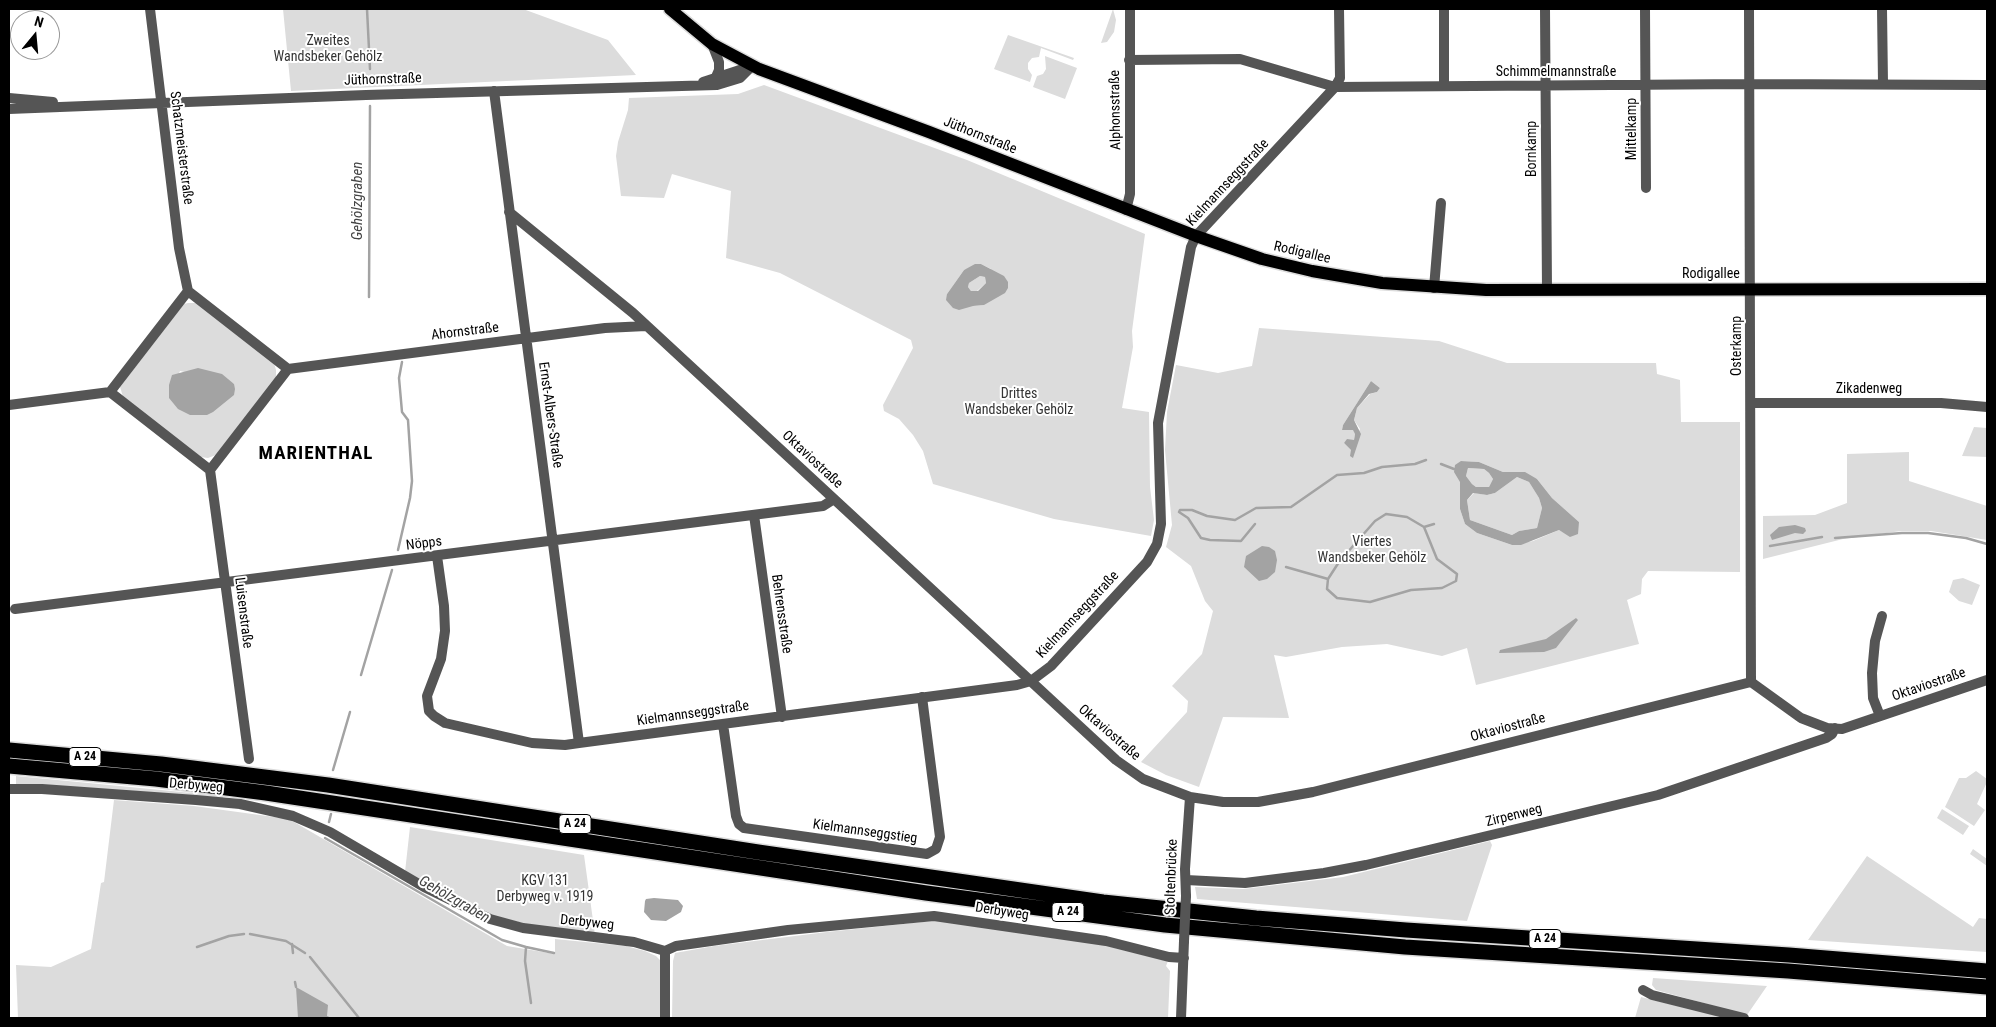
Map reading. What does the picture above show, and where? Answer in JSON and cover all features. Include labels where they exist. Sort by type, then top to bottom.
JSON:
[{"type":"highway","name":"A 24","points":[[9,750],[161,764],[328,785],[758,852],[1103,902],[1396,929],[1789,955],[1987,971]]},
{"type":"highway","name":"A 24","points":[[9,766],[156,779],[266,793],[917,892],[1165,925],[1405,948],[1788,971],[1987,987]]},
{"type":"main road","points":[[670,9],[712,44],[752,66]]},
{"type":"main road","name":"Jüthornstraße","points":[[752,66],[929,132],[1196,236]]},
{"type":"main road","name":"Rodigallee","points":[[1196,236],[1262,259],[1312,271],[1382,283],[1434,288],[1547,290],[1987,289]]},
{"type":"street","name":"Schatzmeisterstraße","points":[[150,9],[179,248],[188,291]]},
{"type":"street","name":"Alphonsstraße","points":[[1126,210],[1130,194],[1130,9]]},
{"type":"street","points":[[1335,87],[1340,78],[1339,9]]},
{"type":"street","points":[[1444,9],[1444,85]]},
{"type":"street","name":"Bornkamp","points":[[1545,9],[1547,290]]},
{"type":"street","name":"Mittelkamp","points":[[1645,9],[1646,188]]},
{"type":"street","name":"Osterkamp","points":[[1749,9],[1751,682]]},
{"type":"street","points":[[1882,9],[1883,83]]},
{"type":"street","points":[[712,44],[719,62],[719,70],[715,78]]},
{"type":"street","name":"Schimmelmannstraße","points":[[1129,60],[1240,59],[1335,87],[1444,85],[1545,87],[1883,83],[1987,85]]},
{"type":"street","name":"Jüthornstraße","points":[[692,85],[752,66]]},
{"type":"street","name":"Jüthornstraße","points":[[9,109],[161,102],[717,85],[734,82],[752,66]]},
{"type":"street","name":"Kielmannseggstraße","points":[[437,556],[445,619],[441,660],[427,696],[430,711],[434,716],[445,722],[532,743],[565,745],[1017,685],[1031,681],[1051,666],[1147,562],[1156,544],[1161,524],[1158,423],[1188,255],[1196,236],[1335,87]]},
{"type":"street","name":"Ernst-Albers-Straße","points":[[494,91],[580,743]]},
{"type":"street","name":"Jüthornstraße","points":[[9,98],[76,105]]},
{"type":"street","points":[[1434,288],[1441,203]]},
{"type":"street","name":"Oktaviostraße","points":[[509,212],[646,326],[1123,766],[1159,786],[1190,797],[1223,802],[1243,802],[1313,792],[1569,726],[1751,682],[1801,718],[1817,725],[1850,728],[1987,680]]},
{"type":"street","points":[[9,405],[110,392],[188,291],[288,369],[210,470],[110,392]]},
{"type":"street","name":"Ahornstraße","points":[[288,369],[526,338],[646,326]]},
{"type":"street","name":"Zikadenweg","points":[[1751,403],[1941,403],[1987,407]]},
{"type":"street","name":"Luisenstraße","points":[[210,470],[249,759]]},
{"type":"street","name":"Nöpps","points":[[15,609],[553,542],[823,506],[834,499]]},
{"type":"street","name":"Behrensstraße","points":[[754,515],[782,716]]},
{"type":"street","name":"Oktaviostraße","points":[[1880,716],[1873,698],[1872,673],[1875,641],[1882,616]]},
{"type":"street","name":"Kielmannseggstieg","points":[[723,724],[736,816],[739,824],[744,828],[927,854],[936,849],[940,837],[922,697]]},
{"type":"street","name":"Zirpenweg","points":[[1186,880],[1245,883],[1324,873],[1376,863],[1658,795],[1826,738],[1832,734],[1835,728]]},
{"type":"street","name":"Derbyweg","points":[[9,789],[42,789],[240,804],[293,816],[330,832],[424,887],[477,914],[505,924],[634,942],[665,952],[676,946],[788,930],[934,916],[1106,941],[1169,957],[1184,958]]},
{"type":"street","name":"Stoltenbrücke","points":[[1181,1018],[1186,896],[1185,869],[1190,797]]},
{"type":"street","points":[[665,952],[665,1018]]},
{"type":"street","points":[[1643,990],[1652,995],[1744,1018]]},
{"type":"green space","name":"Zweites Wandsbeker Gehölz","points":[[283,9],[523,9],[608,40],[636,75],[291,91]]},
{"type":"green space","points":[[1113,9],[1116,20],[1114,32],[1107,42],[1101,43]]},
{"type":"green space","points":[[1008,35],[1074,58],[1073,60],[1041,48],[1039,57],[1032,58],[1028,63],[1028,69],[1032,75],[1030,82],[994,69]]},
{"type":"green space","points":[[1045,56],[1077,68],[1065,99],[1033,87],[1037,76],[1043,74],[1046,69]]},
{"type":"green space","name":"Drittes Wandsbeker Gehölz","points":[[764,85],[967,160],[1145,234],[1132,331],[1133,347],[1122,408],[1149,412],[1150,487],[1154,520],[1151,536],[1054,519],[933,484],[923,451],[913,435],[899,419],[884,411],[883,405],[913,348],[911,340],[780,273],[726,258],[731,191],[672,174],[664,198],[621,196],[616,156],[618,142],[628,110],[629,98],[738,94]],"holes":[[[981,264],[991,269],[984,305],[973,306],[947,294],[964,270]]]},
{"type":"green space","points":[[980,276],[985,277],[986,283],[977,291],[971,291],[968,287],[969,283]]},
{"type":"green space","points":[[196,303],[274,363],[276,370],[276,378],[216,455],[208,458],[201,457],[123,397],[120,387],[184,304]],"holes":[[[180,371],[234,384],[234,395],[169,398]]]},
{"type":"green space","name":"Viertes Wandsbeker Gehölz","points":[[1259,328],[1439,341],[1507,363],[1656,363],[1657,374],[1680,380],[1681,422],[1740,422],[1740,572],[1648,571],[1642,579],[1641,594],[1627,600],[1639,644],[1476,685],[1467,648],[1442,656],[1387,644],[1342,647],[1286,657],[1274,655],[1289,718],[1223,717],[1199,787],[1166,775],[1141,762],[1187,712],[1188,701],[1172,686],[1202,654],[1213,611],[1205,601],[1191,566],[1166,547],[1172,525],[1165,450],[1167,412],[1176,365],[1218,373],[1252,366]],"holes":[[[1371,381],[1380,388],[1377,392],[1370,394],[1357,408],[1354,420],[1360,429],[1351,450],[1344,443],[1354,440],[1354,430],[1342,430],[1343,425]],[[1461,461],[1479,462],[1503,472],[1537,479],[1552,498],[1579,522],[1570,536],[1559,530],[1533,541],[1512,545],[1477,533],[1465,524],[1460,509]]]},
{"type":"green space","points":[[1974,427],[1987,428],[1987,457],[1962,456]]},
{"type":"green space","points":[[1909,452],[1909,481],[1987,506],[1987,540],[1931,531],[1901,531],[1843,539],[1763,559],[1763,516],[1815,515],[1847,503],[1847,454]]},
{"type":"green space","points":[[1468,468],[1484,469],[1489,473],[1493,479],[1489,487],[1476,487],[1472,484],[1466,476]]},
{"type":"green space","points":[[1517,477],[1529,482],[1539,498],[1542,508],[1537,528],[1519,531],[1512,535],[1470,520],[1467,500],[1474,493],[1487,495],[1495,493]]},
{"type":"green space","points":[[1963,578],[1980,585],[1972,605],[1959,601],[1949,592],[1953,580]]},
{"type":"green space","points":[[1976,771],[1987,779],[1987,782],[1977,804],[1985,810],[1974,826],[1945,807],[1959,778],[1966,778]]},
{"type":"green space","points":[[16,776],[223,796],[224,800],[16,787]]},
{"type":"green space","points":[[114,800],[194,806],[289,819],[507,946],[555,954],[555,939],[626,946],[645,951],[656,956],[661,961],[661,1018],[18,1018],[16,965],[51,967],[91,949],[101,883],[104,882]]},
{"type":"green space","points":[[1942,809],[1969,826],[1963,835],[1937,818]]},
{"type":"green space","name":"KGV 131 Derbyweg v. 1919","points":[[410,827],[584,855],[595,935],[560,932],[485,914],[405,872]]},
{"type":"green space","points":[[1490,841],[1492,845],[1467,921],[1197,899],[1195,887],[1243,889],[1343,877]]},
{"type":"green space","points":[[1973,849],[1987,859],[1987,866],[1970,854]]},
{"type":"green space","points":[[1867,856],[1973,927],[1979,918],[1987,919],[1987,952],[1808,940]]},
{"type":"green space","points":[[942,920],[1107,943],[1168,961],[1166,966],[1170,971],[1168,1018],[672,1018],[673,961],[675,953],[714,946],[827,932]]},
{"type":"green space","points":[[1653,978],[1767,986],[1747,1015],[1656,990],[1652,985]]},
{"type":"green space","points":[[1641,997],[1727,1018],[1635,1018]]},
{"type":"shaded area","points":[[975,264],[981,264],[1004,276],[1008,282],[1008,288],[1005,293],[984,305],[959,310],[953,308],[946,300],[947,294],[964,270]],"holes":[[[980,276],[985,277],[986,283],[978,291],[971,291],[968,287],[969,283]]]},
{"type":"shaded area","points":[[198,368],[222,374],[234,384],[235,389],[234,395],[207,415],[190,415],[178,409],[169,398],[169,385],[172,375]]},
{"type":"shaded area","points":[[1371,381],[1380,388],[1377,392],[1369,394],[1357,408],[1354,420],[1361,434],[1353,458],[1350,456],[1351,450],[1344,443],[1347,439],[1354,440],[1355,434],[1353,430],[1342,430],[1343,425]]},
{"type":"shaded area","points":[[1461,461],[1479,462],[1503,472],[1525,472],[1537,479],[1552,498],[1579,522],[1578,534],[1570,537],[1559,530],[1521,545],[1512,545],[1477,533],[1465,524],[1460,509],[1460,482],[1454,472],[1455,465]],"holes":[[[1468,468],[1484,469],[1489,473],[1493,479],[1489,487],[1476,487],[1472,484],[1466,476]],[[1517,477],[1529,482],[1539,498],[1542,508],[1537,528],[1519,531],[1512,535],[1470,520],[1467,500],[1473,493],[1487,495],[1495,493]]]},
{"type":"shaded area","points":[[1795,525],[1805,528],[1806,531],[1803,534],[1795,533],[1772,540],[1770,535],[1779,527]]},
{"type":"shaded area","points":[[1262,546],[1269,547],[1275,551],[1277,560],[1275,572],[1267,579],[1259,581],[1244,567],[1246,556]]},
{"type":"shaded area","points":[[1576,618],[1578,620],[1556,648],[1544,652],[1499,653],[1500,650],[1546,639]]},
{"type":"shaded area","points":[[646,899],[678,900],[683,906],[681,912],[666,921],[651,920],[644,912],[645,901]]},
{"type":"shaded area","points":[[296,987],[328,1005],[327,1016],[332,1018],[298,1018]]},
{"type":"waterway","name":"Gehölzgraben","points":[[367,9],[370,69]]},
{"type":"waterway","name":"Gehölzgraben","points":[[369,297],[370,106]]},
{"type":"waterway","name":"Gehölzgraben","points":[[398,550],[412,481],[408,420],[402,412],[399,378],[402,362]]},
{"type":"waterway","points":[[1255,524],[1241,541],[1210,540],[1201,538],[1188,518],[1179,512],[1180,510],[1192,510],[1207,516],[1235,520],[1256,508],[1291,507],[1337,475],[1364,473],[1382,467],[1415,464],[1426,460]]},
{"type":"waterway","points":[[1441,464],[1454,469]]},
{"type":"waterway","points":[[1386,514],[1407,517],[1424,527],[1437,559],[1457,574],[1456,581],[1442,588],[1411,590],[1370,602],[1337,598],[1327,589],[1328,579],[1339,562],[1375,521],[1386,514]]},
{"type":"waterway","points":[[1424,527],[1434,524]]},
{"type":"waterway","points":[[1835,538],[1928,533],[1966,538],[1987,544]]},
{"type":"waterway","points":[[1770,546],[1822,537]]},
{"type":"waterway","points":[[1286,567],[1328,579]]},
{"type":"waterway","name":"Gehölzgraben","points":[[361,675],[392,570]]},
{"type":"waterway","name":"Gehölzgraben","points":[[333,770],[350,712]]},
{"type":"waterway","name":"Gehölzgraben","points":[[329,822],[331,814]]},
{"type":"waterway","name":"Gehölzgraben","points":[[325,838],[502,940],[526,947],[525,961],[531,1003]]},
{"type":"waterway","points":[[197,947],[229,936],[244,934]]},
{"type":"waterway","points":[[250,934],[286,941],[305,953]]},
{"type":"waterway","points":[[292,944],[293,953]]},
{"type":"waterway","points":[[526,947],[554,953]]},
{"type":"waterway","points":[[310,957],[359,1018]]},
{"type":"waterway","points":[[295,982],[296,987]]},
{"type":"district","name":"MARIENTHAL","points":[[316,454]]}]
